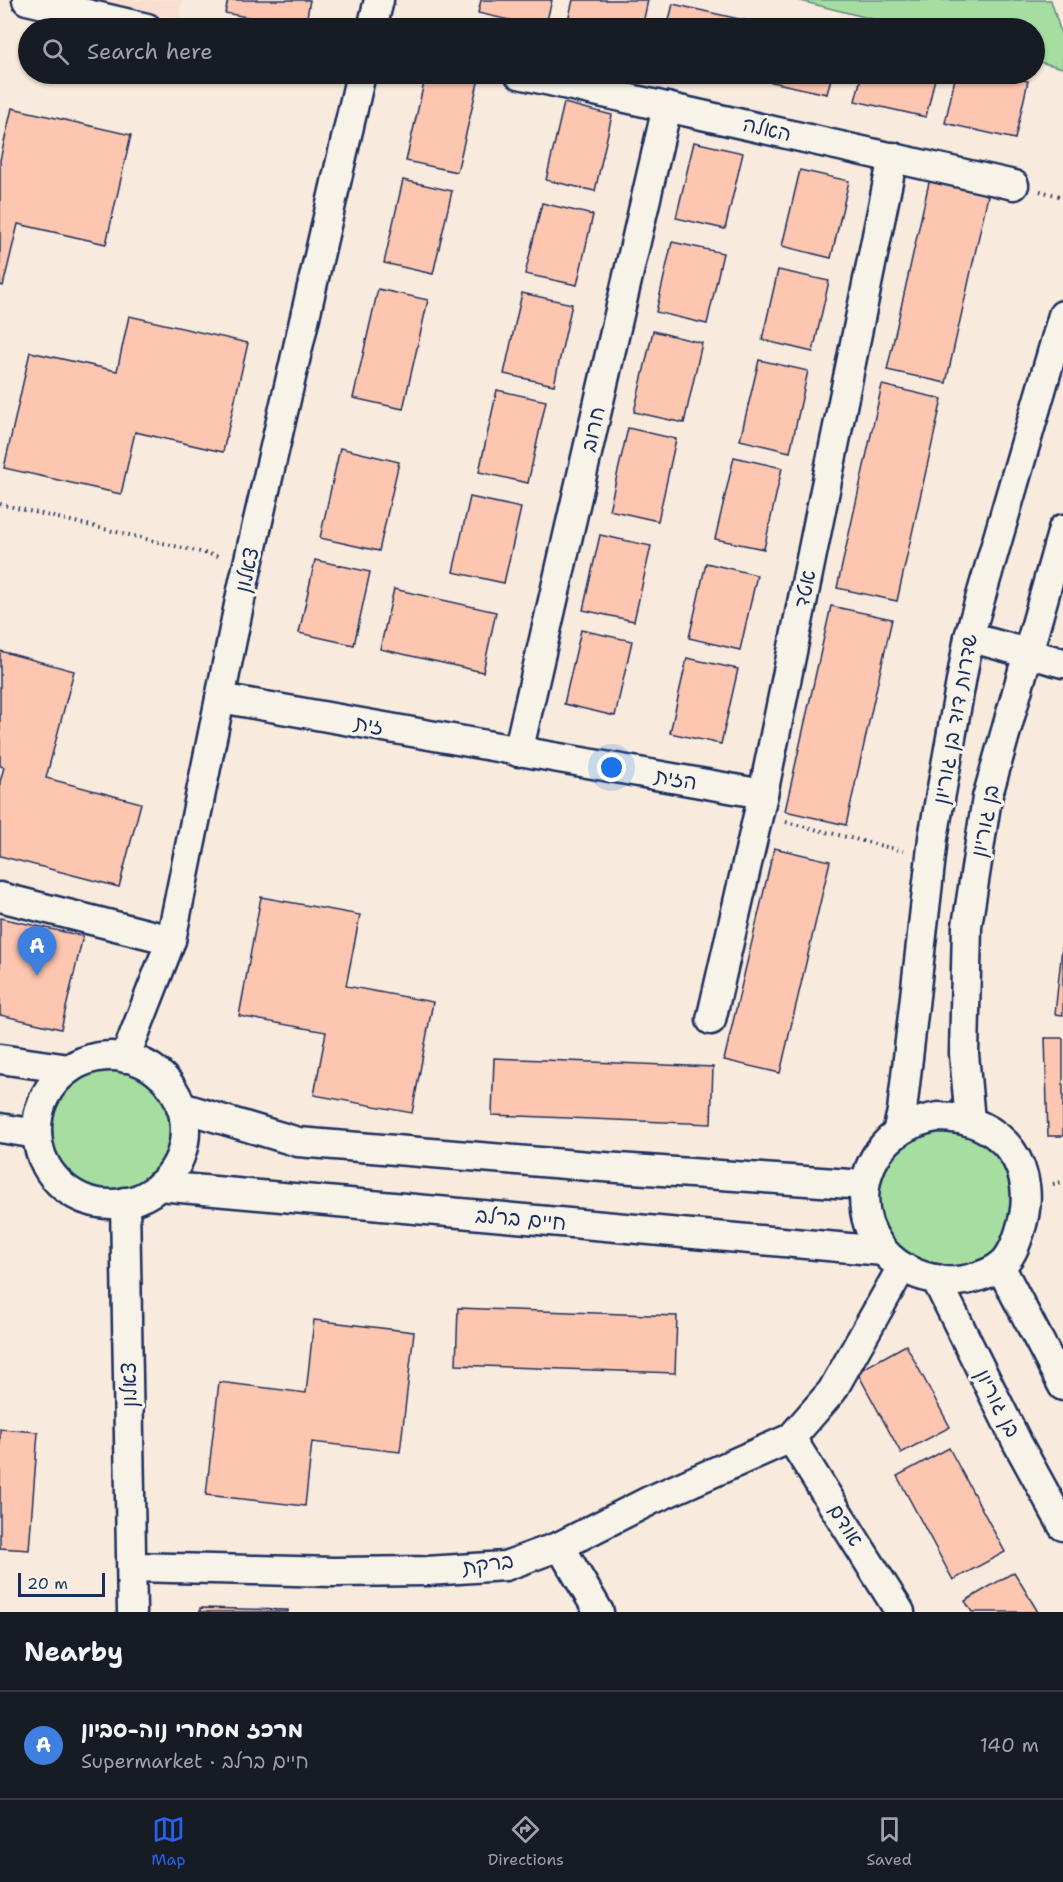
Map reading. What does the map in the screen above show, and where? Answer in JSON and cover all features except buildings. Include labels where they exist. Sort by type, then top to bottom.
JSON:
[{"type":"street","points":[[27,0],[104,18]]},
{"type":"street","points":[[374,18],[379,0]]},
{"type":"street","name":"צאלון","points":[[125,1058],[171,940],[248,563],[350,84]]},
{"type":"street","name":"האלה","points":[[564,84],[1014,185]]},
{"type":"street","name":"חרוב","points":[[518,752],[667,107]]},
{"type":"street","name":"אטד","points":[[711,1020],[761,805],[893,157]]},
{"type":"street","name":"שדרות דוד בן גוריון","points":[[897,1133],[902,1111],[931,858],[969,637],[1063,315]]},
{"type":"street","name":"בן גוריון","points":[[970,1121],[964,1054],[967,926],[987,798],[1063,529]]},
{"type":"street","points":[[969,637],[1063,663]]},
{"type":"street","name":"זית","points":[[220,698],[518,752]]},
{"type":"street","name":"הזית","points":[[518,752],[761,805]]},
{"type":"street","points":[[0,897],[171,940]]},
{"type":"street","points":[[106,1056],[125,1058],[144,1064],[160,1075],[172,1089],[181,1107],[185,1124],[184,1141],[180,1158],[171,1173],[159,1186],[143,1197],[125,1203],[100,1203],[75,1195],[56,1180],[42,1158],[37,1134],[39,1109],[51,1086],[69,1069],[86,1060],[106,1056]]},
{"type":"street","points":[[0,1059],[69,1069]]},
{"type":"street","points":[[181,1107],[298,1142],[600,1167],[865,1185]]},
{"type":"street","points":[[954,1117],[970,1121],[998,1136],[1010,1149],[1023,1173],[1026,1209],[1014,1250],[1000,1266],[977,1276],[957,1281],[917,1275],[892,1259],[873,1237],[863,1199],[866,1176],[874,1157],[885,1143],[912,1123],[925,1119],[954,1117]]},
{"type":"street","points":[[0,1128],[37,1134]]},
{"type":"street","name":"חיים ברלב","points":[[159,1186],[892,1259]]},
{"type":"street","name":"צאלון","points":[[125,1203],[132,1612]]},
{"type":"street","name":"ברקת","points":[[132,1567],[333,1572],[427,1571],[505,1566],[560,1546],[651,1500],[791,1438],[832,1391],[892,1259]]},
{"type":"street","points":[[1000,1266],[1063,1386]]},
{"type":"street","name":"בן גוריון","points":[[936,1279],[1018,1444],[1063,1526]]},
{"type":"street","name":"אודם","points":[[791,1438],[900,1612]]},
{"type":"street","points":[[560,1546],[599,1612]]},
{"type":"path","points":[[0,504],[248,563]]},
{"type":"path","points":[[761,805],[931,858]]},
{"type":"shaded area","points":[[89,0],[182,0],[179,18]]},
{"type":"green space","points":[[797,0],[1051,0],[1063,40],[1063,68],[1045,64],[1045,18],[868,18]]},
{"type":"green space","points":[[111,1059],[138,1064],[161,1080],[177,1103],[182,1130],[177,1157],[161,1180],[138,1196],[111,1201],[84,1196],[61,1180],[45,1157],[40,1130],[45,1103],[61,1080],[84,1064]]},
{"type":"green space","points":[[980,1128],[1022,1184],[994,1263],[931,1274],[874,1224],[868,1188],[911,1130]]},
{"type":"place","name":"מרכז מסחרי נוה-סביון","points":[[37,976]]}]
